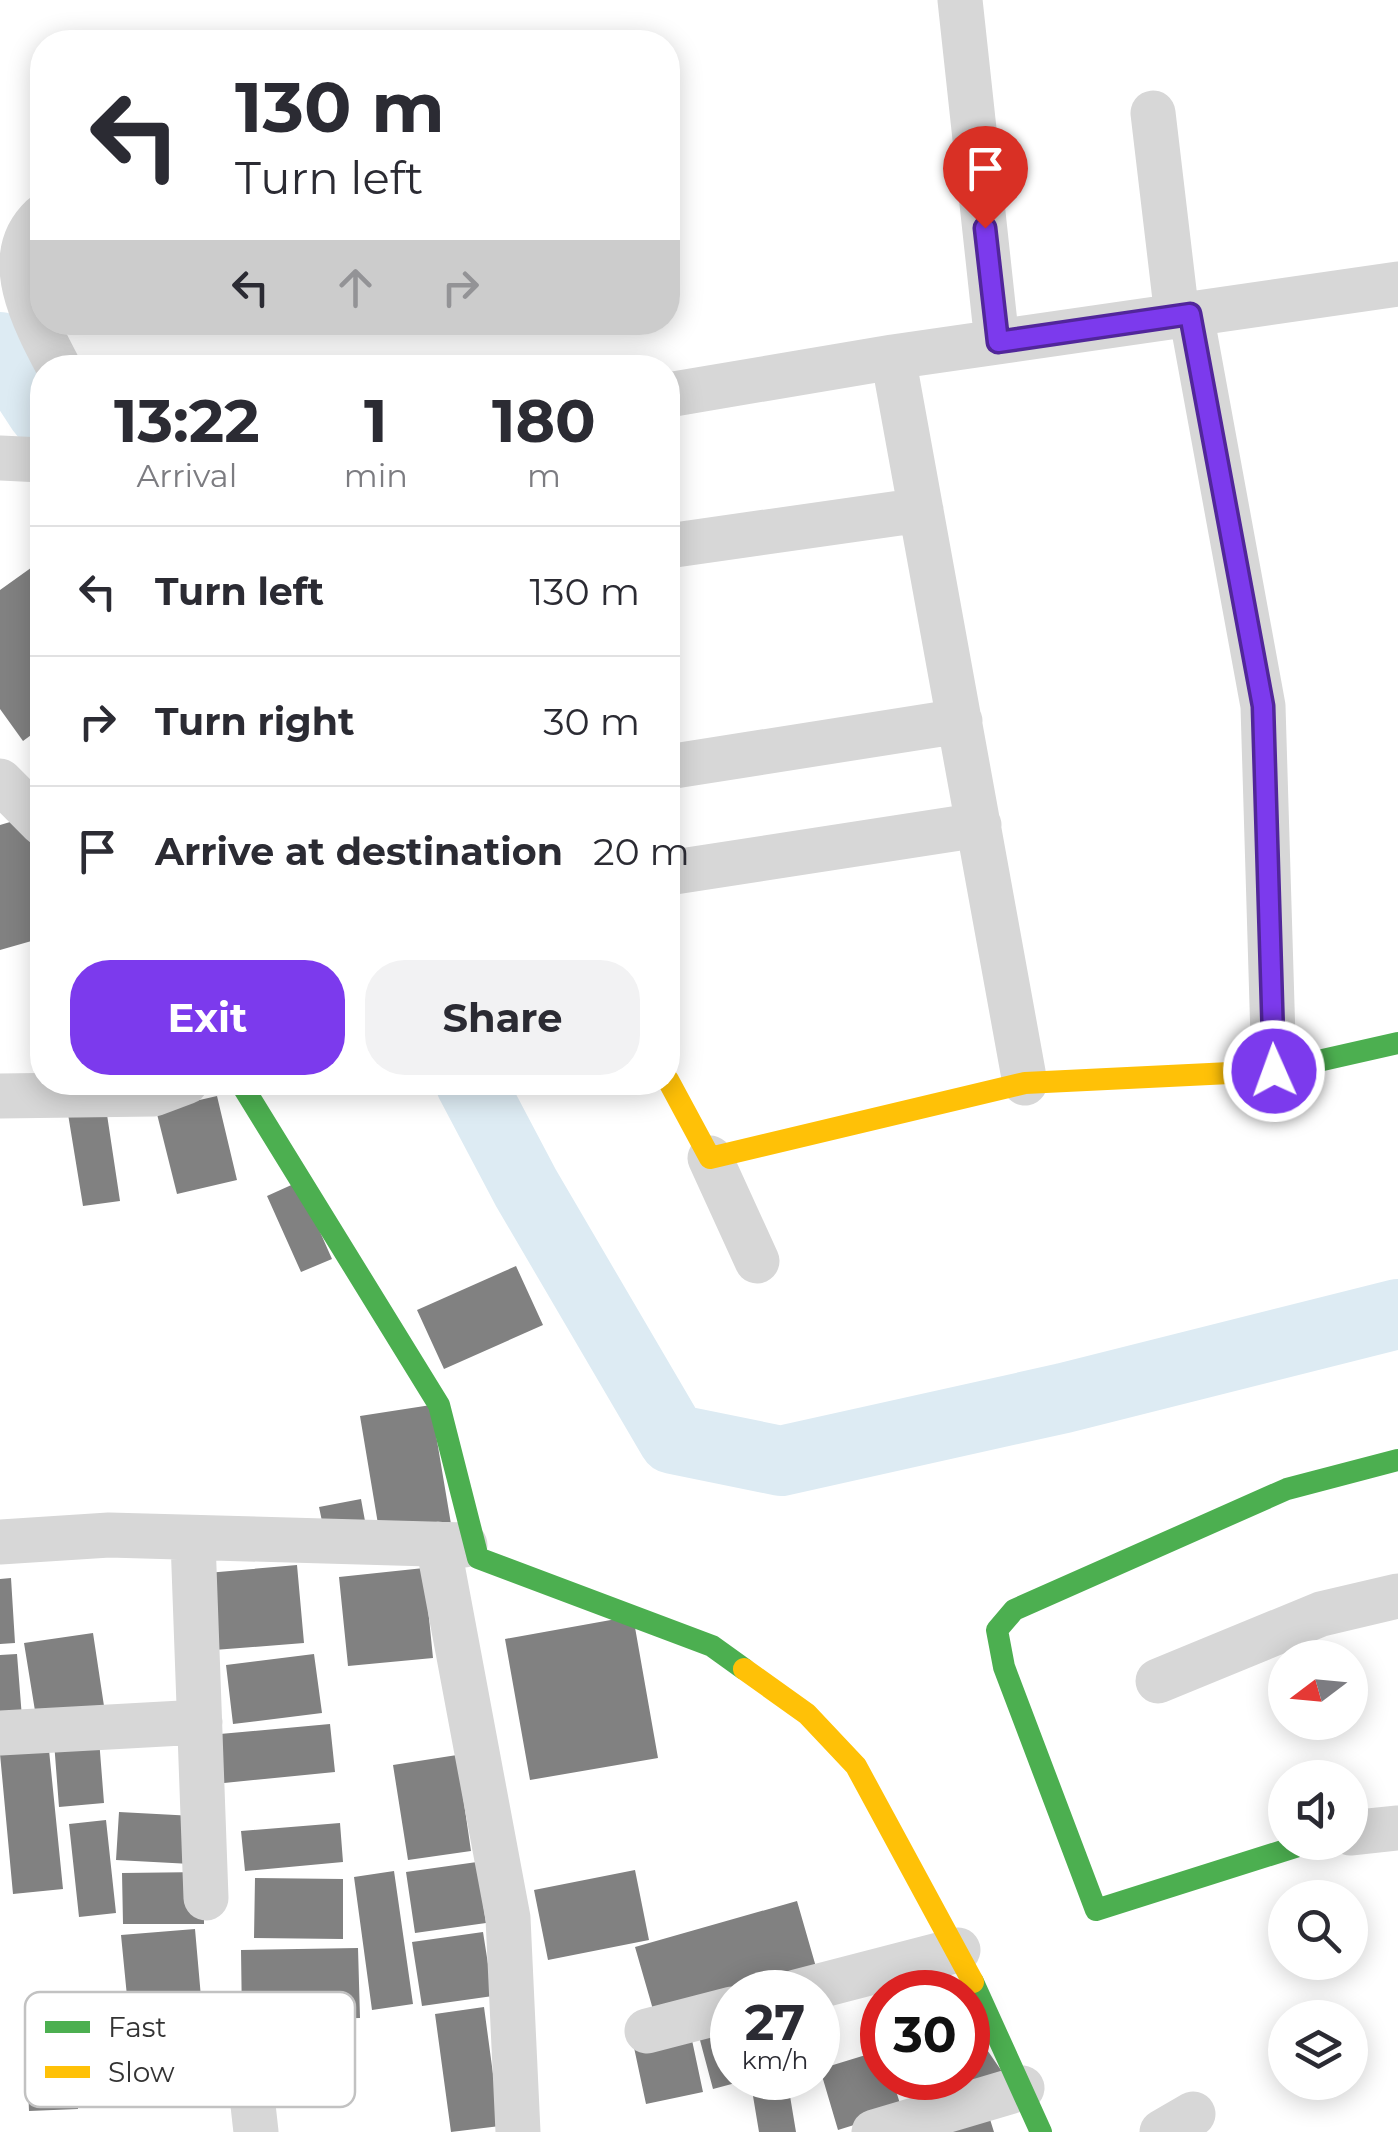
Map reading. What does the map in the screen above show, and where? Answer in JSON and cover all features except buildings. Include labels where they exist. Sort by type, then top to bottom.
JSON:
[{"type":"street","points":[[960,0],[998,342]]},
{"type":"street","points":[[1154,113],[1184,315],[1263,706],[1274,1071]]},
{"type":"street","points":[[30,228],[14,243],[11,273],[30,311]]},
{"type":"street","points":[[680,393],[893,357],[1398,284]]},
{"type":"street","points":[[893,357],[1025,1083]]},
{"type":"street","points":[[0,458],[30,459]]},
{"type":"street","points":[[680,544],[921,510]]},
{"type":"street","points":[[680,765],[960,721]]},
{"type":"street","points":[[680,871],[979,825]]},
{"type":"street","points":[[710,1158],[1025,1083],[1274,1071],[1398,1043]]},
{"type":"street","points":[[0,1096],[77,1095]]},
{"type":"street","points":[[248,1095],[439,1405],[508,1918],[518,2132]]},
{"type":"street","points":[[676,1095],[757,1261]]},
{"type":"street","points":[[1268,1856],[1096,1910],[1004,1667],[997,1630],[1014,1610],[1287,1489],[1398,1460]]},
{"type":"street","points":[[0,1542],[109,1535],[455,1545],[493,1568],[616,1607],[712,1646],[807,1714],[856,1766],[958,1950],[1041,2132]]},
{"type":"street","points":[[193,1540],[206,1898]]},
{"type":"street","points":[[1158,1682],[1321,1614],[1398,1596]]},
{"type":"street","points":[[0,1733],[200,1722]]},
{"type":"street","points":[[1368,1831],[1398,1828]]},
{"type":"street","points":[[840,1981],[958,1950]]},
{"type":"street","points":[[648,2031],[710,2015]]},
{"type":"street","points":[[874,2132],[1022,2088]]},
{"type":"waterway","points":[[0,347],[30,393]]},
{"type":"waterway","points":[[477,1095],[526,1188],[673,1439],[781,1461],[1064,1398],[1398,1314]]},
{"type":"traffic: fast","points":[[1230,1073],[1274,1071],[1398,1043]]},
{"type":"traffic: fast","points":[[248,1095],[439,1405],[478,1558],[712,1646],[744,1669]]},
{"type":"traffic: fast","points":[[1268,1856],[1096,1910],[1004,1667],[997,1630],[1014,1610],[1287,1489],[1398,1460]]},
{"type":"traffic: fast","points":[[990,2020],[1041,2132]]},
{"type":"traffic: slow","points":[[676,1095],[710,1158],[1025,1083],[1230,1073]]},
{"type":"traffic: slow","points":[[744,1669],[807,1714],[856,1766],[966,1970]]},
{"type":"route","points":[[985,228],[998,342],[1190,314],[1263,706],[1274,1071]]}]
